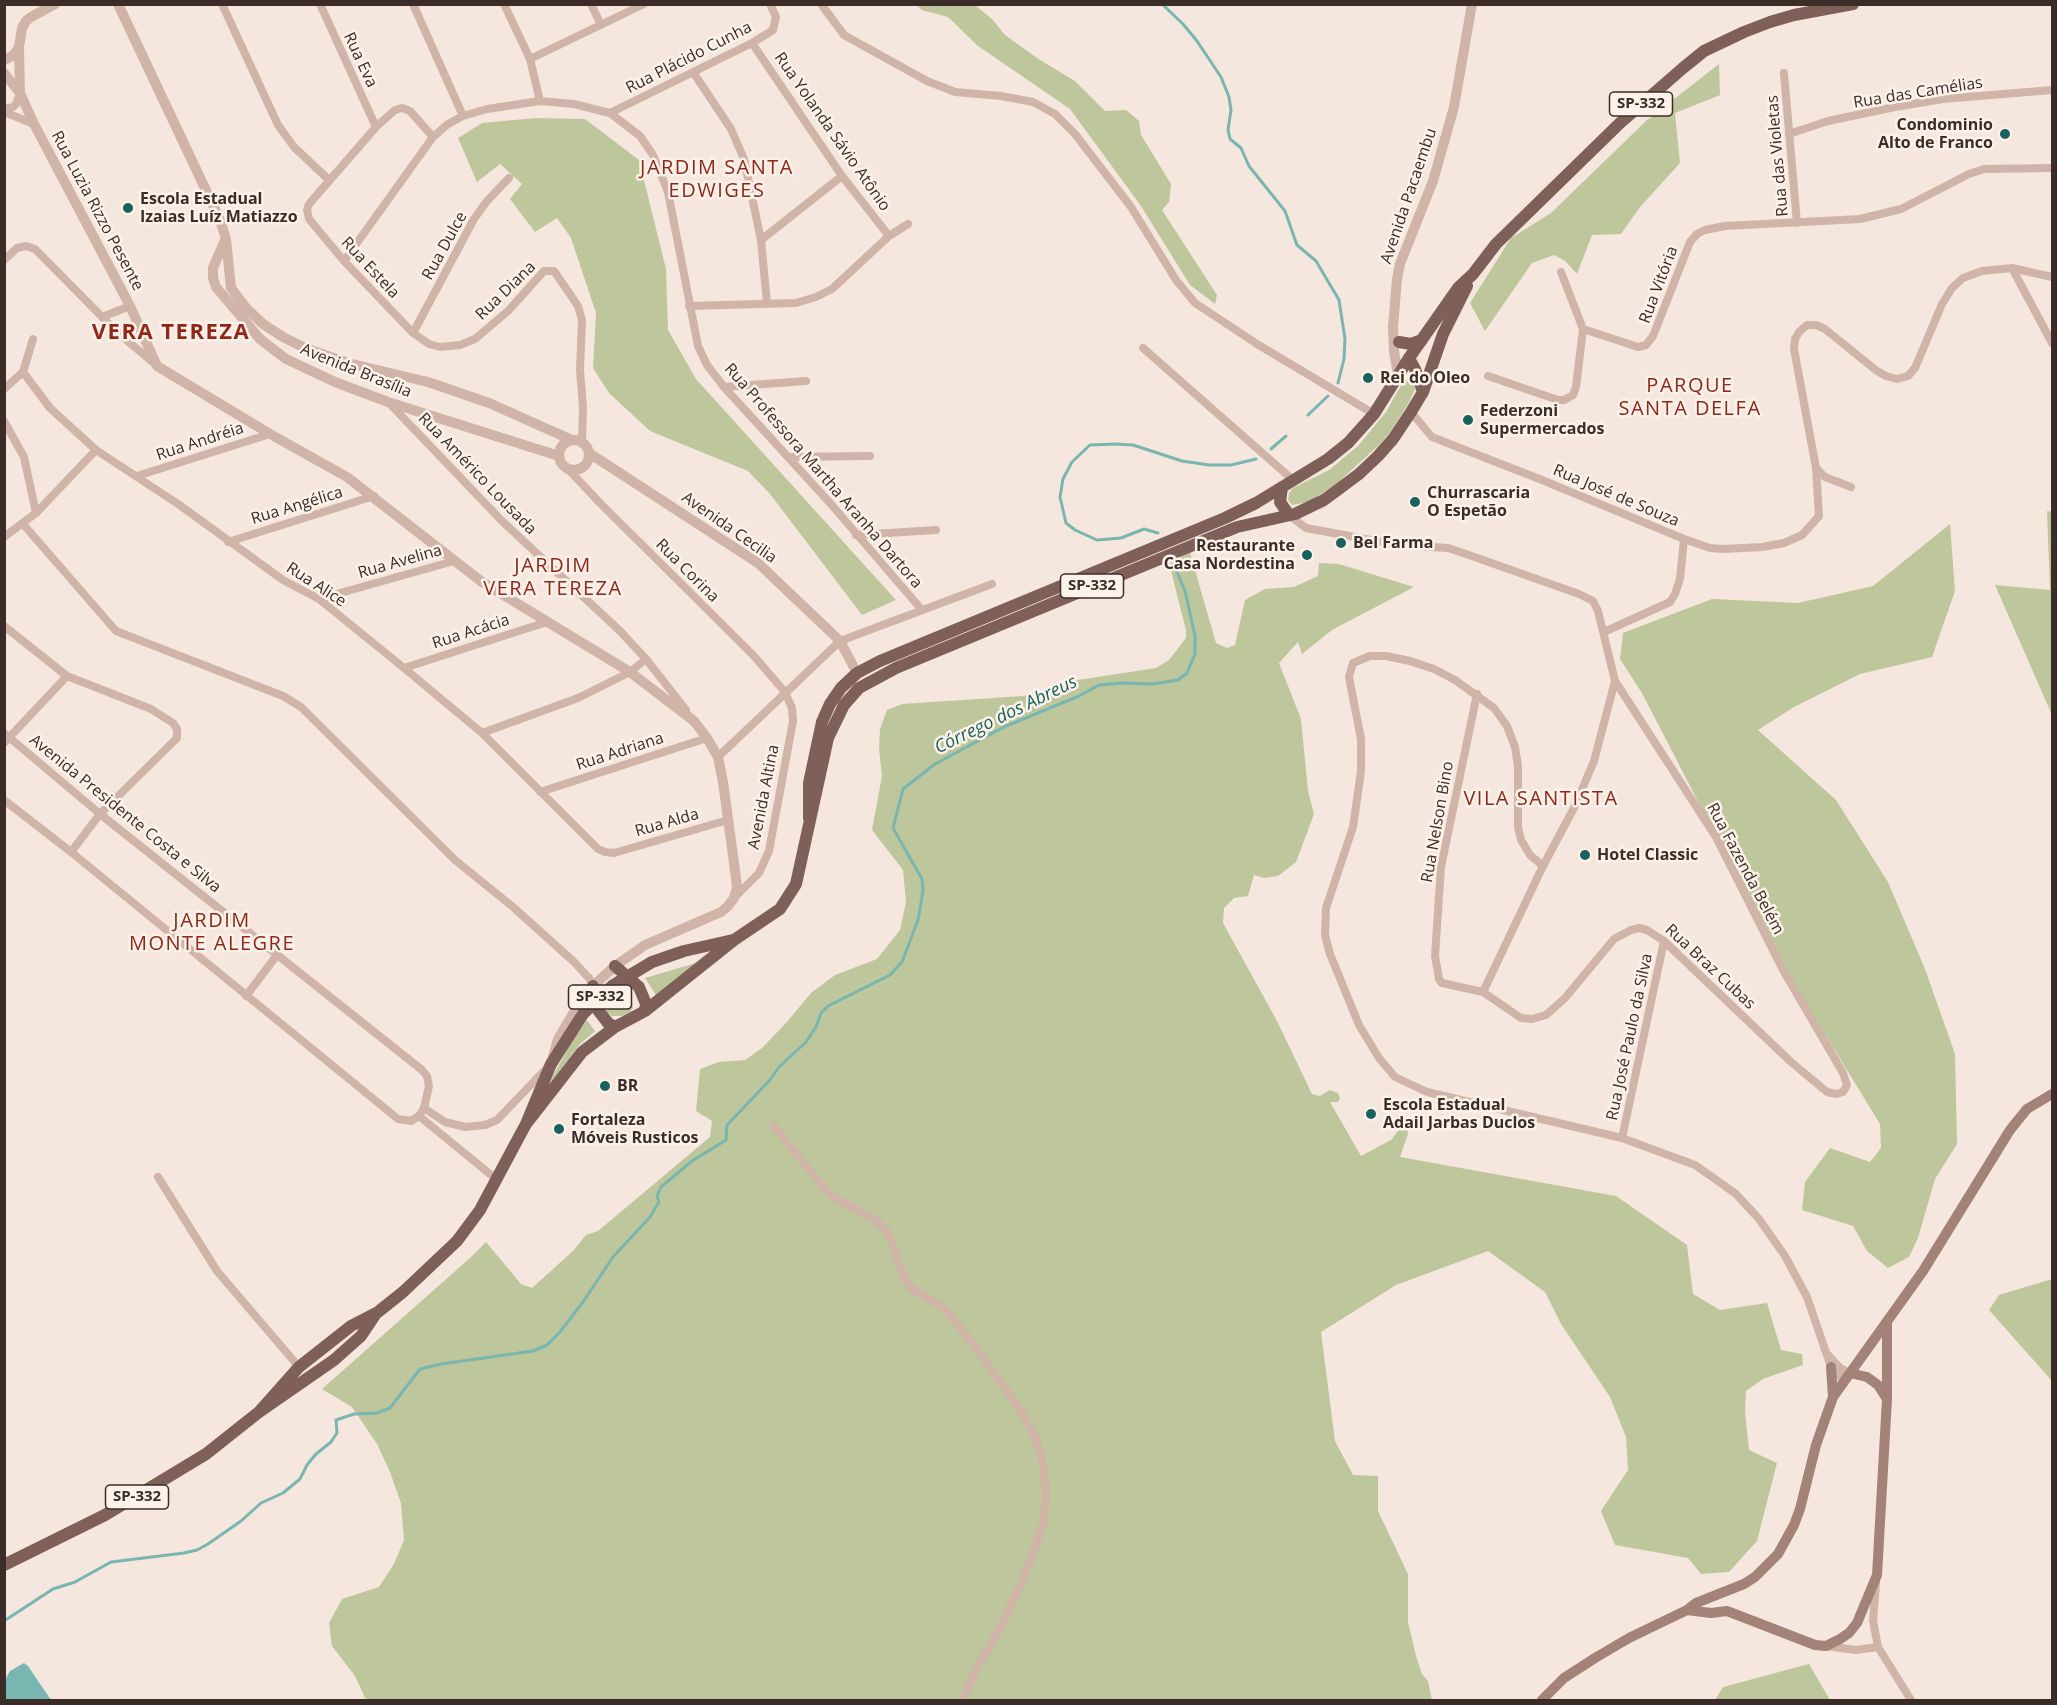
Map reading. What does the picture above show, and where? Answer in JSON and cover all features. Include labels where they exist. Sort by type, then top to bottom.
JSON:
[{"type":"main road","name":"SP-332","points":[[809,818],[809,783],[822,722],[841,688],[857,673],[880,661],[1225,518],[1256,503],[1335,454],[1374,414],[1408,358],[1458,288],[1473,274],[1496,244],[1620,123],[1704,51],[1770,22],[1853,4]]},
{"type":"main road","name":"SP-332","points":[[526,1124],[582,1052],[615,1027],[645,1011],[734,940],[780,909],[792,892],[833,725],[844,705],[859,688],[878,676],[905,664],[1237,527],[1289,515],[1324,500],[1359,474],[1393,439],[1411,412],[1443,334],[1473,274]]},
{"type":"main road","points":[[1399,342],[1411,344],[1422,340]]},
{"type":"main road","points":[[1408,358],[1415,369],[1420,387]]},
{"type":"main road","points":[[1398,375],[1409,376],[1420,387]]},
{"type":"main road","points":[[1282,487],[1280,502],[1289,515]]},
{"type":"main road","name":"SP-332","points":[[259,1412],[299,1367],[351,1326],[378,1312],[410,1286],[457,1241],[480,1210],[526,1124],[551,1064],[595,1002],[612,986],[651,962],[684,951],[734,940]]},
{"type":"main road","points":[[615,966],[637,984],[646,1004],[645,1011]]},
{"type":"main road","points":[[592,986],[595,1002],[602,1017],[615,1027]]},
{"type":"main road","points":[[1542,1701],[1564,1678],[1595,1658],[1629,1638],[1687,1610],[1696,1603],[1755,1577],[1778,1554],[1800,1509],[1816,1445],[1833,1397],[1946,1235],[2010,1130],[2027,1110],[2052,1095]]},
{"type":"main road","name":"SP-332","points":[[4,1565],[105,1515],[206,1454],[259,1412],[334,1360],[361,1336],[378,1312]]},
{"type":"main road","points":[[1723,1593],[1718,1601],[1719,1605],[1727,1611],[1803,1641],[1826,1646],[1849,1633],[1857,1623],[1878,1575],[1887,1399],[1887,1321]]},
{"type":"main road","points":[[1831,1367],[1833,1397]]},
{"type":"main road","points":[[1848,1376],[1868,1377],[1878,1385],[1887,1399]]},
{"type":"main road","points":[[1687,1610],[1727,1611]]},
{"type":"street","points":[[4,110],[16,104],[20,93],[22,28],[26,21],[55,4]]},
{"type":"street","points":[[118,4],[220,220],[226,239],[231,288],[223,297]]},
{"type":"street","points":[[222,4],[278,125],[294,147],[329,180],[376,127],[395,110],[402,108],[410,111],[433,137]]},
{"type":"street","name":"Rua Eva","points":[[320,4],[376,127]]},
{"type":"street","points":[[413,4],[463,116]]},
{"type":"street","points":[[504,4],[530,59],[540,101]]},
{"type":"street","points":[[591,4],[601,26]]},
{"type":"street","points":[[530,59],[644,4]]},
{"type":"street","name":"Rua Plácido Cunha","points":[[610,113],[753,43],[773,30],[776,17],[770,4]]},
{"type":"street","points":[[821,4],[844,35],[927,81],[955,92],[1001,96],[1034,102],[1055,114],[1075,134],[1131,207],[1176,280],[1195,303],[1257,344],[1374,414]]},
{"type":"street","name":"Avenida Pacaembu","points":[[1398,375],[1393,327],[1400,264],[1433,181],[1454,106],[1472,4]]},
{"type":"street","name":"Rua Yolanda Sávio Atônio","points":[[753,43],[842,176],[889,236]]},
{"type":"street","points":[[4,60],[14,55],[20,47]]},
{"type":"street","points":[[693,72],[731,129],[744,159],[761,240],[767,303]]},
{"type":"street","name":"Rua Luzia Rizzo Pesente","points":[[4,73],[20,93],[130,306],[158,366]]},
{"type":"street","name":"Rua das Violetas","points":[[1784,73],[1797,223],[1860,219],[1882,215],[1901,209],[1969,174],[1984,169],[2052,168]]},
{"type":"street","name":"Rua das Camélias","points":[[1789,134],[1828,121],[1895,107],[1943,99],[2052,90]]},
{"type":"street","name":"Rua Professora Martha Aranha Dartora","points":[[344,261],[433,137],[448,124],[463,116],[487,109],[540,101],[574,104],[610,113],[639,136],[653,155],[668,192],[698,346],[707,365],[922,610]]},
{"type":"street","points":[[4,110],[34,124]]},
{"type":"street","points":[[761,240],[842,176]]},
{"type":"street","name":"Rua Dulce","points":[[412,333],[474,219],[509,178]]},
{"type":"street","name":"Rua Estela","points":[[329,180],[309,204],[307,210],[309,219],[344,261],[412,333]]},
{"type":"street","name":"Rua Vitória","points":[[1583,329],[1638,347],[1646,345],[1656,330],[1690,243],[1697,234],[1714,227],[1797,223]]},
{"type":"street","points":[[689,306],[796,303],[816,297],[832,289],[889,236],[908,224]]},
{"type":"street","name":"Avenida Brasília","points":[[226,239],[213,268],[213,278],[223,297],[260,339],[286,359],[335,382],[388,402],[559,456]]},
{"type":"street","points":[[4,260],[17,248],[26,246],[35,249],[102,317],[158,366],[270,434],[339,472],[374,496],[454,561],[507,599],[630,672],[694,721],[718,757],[736,888],[734,898],[721,912],[645,945],[592,986],[558,1039],[551,1064],[497,1120],[485,1125],[465,1127],[445,1122],[424,1108],[419,1116],[411,1121],[398,1119],[71,852],[6,803]]},
{"type":"street","points":[[2012,268],[2052,343]]},
{"type":"street","points":[[1851,487],[1825,477],[1816,468],[1794,349],[1798,332],[1807,325],[1816,325],[1825,329],[1877,371],[1897,379],[1908,376],[1915,368],[1942,304],[1952,288],[1963,278],[1982,271],[2012,268],[2052,277]]},
{"type":"street","name":"Rua Diana","points":[[412,333],[429,344],[440,347],[460,345],[475,339],[508,311],[544,271],[554,271],[578,306],[582,320],[580,370],[584,407],[577,441]]},
{"type":"street","points":[[1488,376],[1550,399],[1568,399],[1573,395],[1583,329],[1561,272]]},
{"type":"street","name":"Avenida Brasília","points":[[231,288],[247,309],[263,324],[305,348],[348,363],[428,382],[489,403],[577,441]]},
{"type":"street","points":[[102,317],[130,306]]},
{"type":"street","points":[[1393,327],[1408,358]]},
{"type":"street","points":[[4,389],[23,372],[33,339]]},
{"type":"street","points":[[1143,348],[1293,480]]},
{"type":"street","name":"Rua Alice","points":[[23,372],[50,408],[96,450],[138,476],[283,580],[319,599],[482,733],[598,849],[614,853]]},
{"type":"street","points":[[724,387],[806,381]]},
{"type":"street","name":"Rua Américo Lousada","points":[[388,402],[502,521],[620,631],[646,659],[694,721]]},
{"type":"street","name":"Rua José de Souza","points":[[1411,412],[1432,437],[1684,539],[1717,548],[1762,547],[1785,543],[1802,535],[1819,516],[1816,468]]},
{"type":"street","points":[[4,421],[24,457],[36,513]]},
{"type":"street","name":"Rua Andréia","points":[[138,476],[270,434]]},
{"type":"street","points":[[577,441],[589,453],[583,467],[573,470],[561,461],[559,456],[564,444],[577,441]]},
{"type":"street","points":[[4,537],[36,513],[96,450]]},
{"type":"street","name":"Avenida Cecilia","points":[[589,453],[758,563],[840,641],[857,673]]},
{"type":"street","points":[[788,457],[870,456]]},
{"type":"street","name":"Rua Corina","points":[[568,468],[753,656],[785,693]]},
{"type":"street","name":"Rua Angélica","points":[[228,542],[374,496]]},
{"type":"street","points":[[1289,515],[1306,528],[1398,545],[1448,548],[1561,586],[1593,601],[1598,611],[1615,681],[1594,761],[1575,806],[1543,866],[1483,992]]},
{"type":"street","points":[[23,524],[116,631],[283,696],[301,707],[455,860],[513,907],[573,961],[589,978],[592,986]]},
{"type":"street","points":[[856,535],[936,530]]},
{"type":"street","points":[[1604,632],[1670,602],[1680,579],[1684,539]]},
{"type":"street","name":"Rua Avelina","points":[[319,599],[454,561]]},
{"type":"street","points":[[718,757],[840,641],[992,584]]},
{"type":"street","name":"Rua Acácia","points":[[404,668],[547,622]]},
{"type":"street","points":[[4,626],[67,676],[151,709],[173,723],[178,733],[177,738],[100,814],[71,852]]},
{"type":"street","points":[[1543,866],[1530,855],[1521,840],[1518,826],[1518,766],[1515,747],[1507,726],[1494,708],[1477,694],[1434,669],[1410,661],[1386,656],[1370,656],[1353,663],[1349,677],[1361,739],[1361,771],[1353,827],[1326,908],[1325,935],[1330,954],[1364,1034],[1379,1058],[1395,1077],[1427,1092],[1622,1138],[1695,1165],[1736,1194],[1759,1220],[1785,1256],[1807,1297],[1831,1367],[1835,1374],[1848,1376]]},
{"type":"street","points":[[482,733],[578,698],[630,672],[646,659]]},
{"type":"street","points":[[6,738],[67,676]]},
{"type":"street","name":"Rua Fazenda Belém","points":[[1615,681],[1716,837],[1783,970],[1843,1073]]},
{"type":"street","name":"Avenida Altina","points":[[734,898],[759,873],[769,851],[793,721],[792,708],[785,693]]},
{"type":"street","name":"Rua Nelson Bino","points":[[1477,694],[1441,867],[1435,956],[1439,979],[1442,983],[1483,992]]},
{"type":"street","name":"Avenida Presidente Costa e Silva","points":[[6,738],[422,1071],[427,1076],[429,1086],[424,1108]]},
{"type":"street","name":"Rua Adriana","points":[[540,792],[707,738]]},
{"type":"street","name":"Rua Alda","points":[[614,853],[728,820]]},
{"type":"street","name":"Rua Braz Cubas","points":[[1483,992],[1521,1018],[1546,1015],[1564,998],[1614,939],[1640,928],[1664,941],[1790,1061],[1827,1092],[1836,1094],[1844,1092],[1847,1085],[1843,1073]]},
{"type":"street","name":"Rua José Paulo da Silva","points":[[1622,1138],[1664,941]]},
{"type":"street","points":[[246,996],[278,955]]},
{"type":"street","points":[[419,1116],[496,1179]]},
{"type":"street","points":[[773,1125],[829,1194],[878,1222],[888,1233],[904,1277],[911,1288],[945,1309],[1021,1411],[1035,1436],[1043,1462],[1046,1492],[1044,1521],[1028,1568],[1003,1622],[974,1674],[963,1701]]},
{"type":"street","points":[[158,1177],[217,1271],[299,1367]]},
{"type":"street","points":[[1827,1354],[1848,1376]]},
{"type":"street","points":[[1878,1575],[1872,1621],[1878,1647],[1911,1701]]},
{"type":"street","points":[[1826,1646],[1856,1650],[1878,1647]]},
{"type":"green space","points":[[916,5],[975,5],[993,20],[1005,35],[1075,81],[1105,111],[1126,110],[1139,121],[1141,135],[1171,184],[1169,202],[1162,210],[1217,295],[1215,304],[1190,285],[1141,206],[1070,109],[978,46],[948,17],[922,10]]},
{"type":"green space","points":[[1719,64],[1720,95],[1675,113],[1680,163],[1640,207],[1621,234],[1592,235],[1577,274],[1565,261],[1554,255],[1532,263],[1485,331],[1470,303],[1511,238],[1551,213],[1646,121]]},
{"type":"green space","points":[[536,118],[585,119],[639,160],[666,269],[668,330],[696,379],[896,600],[862,615],[770,494],[748,471],[650,431],[609,393],[593,368],[596,313],[571,238],[557,218],[535,232],[510,199],[522,184],[500,164],[477,182],[458,138],[482,123]]},
{"type":"green space","points":[[1413,381],[1415,389],[1390,432],[1379,445],[1336,484],[1309,502],[1292,505],[1288,500],[1293,488],[1329,470],[1358,446],[1386,412],[1403,382]]},
{"type":"green space","points":[[2047,511],[2052,512],[2052,715],[1995,585],[2050,590]]},
{"type":"green space","points":[[1950,524],[1955,591],[1932,657],[1860,674],[1794,707],[1758,730],[1836,800],[1888,882],[1925,969],[1955,1054],[1957,1144],[1935,1179],[1918,1238],[1909,1257],[1888,1268],[1867,1251],[1853,1226],[1802,1210],[1805,1182],[1830,1148],[1870,1162],[1881,1148],[1880,1124],[1782,964],[1642,693],[1620,659],[1623,633],[1712,599],[1798,603],[1873,586]]},
{"type":"green space","points":[[1190,553],[1216,643],[1227,648],[1235,645],[1245,600],[1265,589],[1294,587],[1318,576],[1319,563],[1339,564],[1414,587],[1332,630],[1302,654],[1298,642],[1279,663],[1301,719],[1308,791],[1314,814],[1296,862],[1278,876],[1264,878],[1254,875],[1248,896],[1234,898],[1224,908],[1223,923],[1277,1021],[1312,1094],[1320,1096],[1330,1090],[1338,1093],[1340,1098],[1338,1102],[1330,1102],[1361,1156],[1391,1140],[1402,1126],[1407,1129],[1408,1134],[1400,1157],[1616,1196],[1687,1245],[1693,1294],[1720,1310],[1767,1303],[1781,1350],[1802,1354],[1803,1365],[1763,1379],[1746,1391],[1745,1411],[1749,1450],[1777,1463],[1757,1541],[1729,1572],[1701,1574],[1688,1558],[1615,1545],[1601,1511],[1628,1470],[1626,1437],[1610,1397],[1561,1324],[1545,1292],[1488,1251],[1396,1285],[1321,1332],[1335,1441],[1353,1475],[1378,1476],[1378,1511],[1408,1574],[1408,1622],[1416,1656],[1422,1674],[1428,1681],[1432,1700],[366,1700],[355,1676],[332,1646],[329,1623],[342,1599],[379,1587],[394,1564],[404,1540],[401,1503],[377,1444],[352,1407],[322,1389],[486,1242],[521,1284],[532,1288],[573,1251],[586,1235],[598,1231],[710,1137],[712,1121],[696,1111],[700,1069],[719,1062],[745,1060],[762,1048],[811,993],[835,975],[877,959],[900,930],[906,902],[903,870],[872,830],[882,776],[879,749],[880,729],[887,710],[902,704],[1023,696],[1043,692],[1071,681],[1156,668],[1169,660],[1186,638],[1169,563]]},
{"type":"green space","points":[[696,963],[656,995],[645,978]]},
{"type":"green space","points":[[622,993],[631,996],[633,1008],[622,1016],[612,1016],[607,1012],[606,1005]]},
{"type":"green space","points":[[587,1020],[595,1031],[579,1045],[545,1090],[573,1040]]},
{"type":"green space","points":[[2052,1279],[2052,1381],[1989,1310],[1999,1295]]},
{"type":"green space","points":[[1809,1664],[1830,1700],[1715,1700],[1723,1687]]},
{"type":"water","points":[[24,1663],[51,1700],[5,1700],[5,1680],[10,1671]]},
{"type":"waterway","name":"Córrego dos Abreus","points":[[1162,4],[1197,41],[1221,77],[1229,97],[1231,110],[1228,130],[1230,139],[1241,148],[1249,166],[1285,211],[1297,245],[1316,261],[1339,300],[1345,339],[1344,359],[1338,383]]},
{"type":"waterway","name":"Córrego dos Abreus","points":[[1308,415],[1328,396]]},
{"type":"waterway","name":"Córrego dos Abreus","points":[[1271,449],[1286,436]]},
{"type":"waterway","name":"Córrego dos Abreus","points":[[1158,533],[1144,529],[1121,538],[1097,540],[1075,530],[1066,523],[1060,497],[1063,479],[1072,462],[1090,445],[1115,444],[1133,445],[1182,461],[1209,465],[1231,465],[1256,459]]},
{"type":"waterway","name":"Córrego dos Abreus","points":[[4,1621],[53,1589],[75,1582],[111,1562],[184,1553],[208,1544],[241,1521],[261,1503],[283,1493],[300,1479],[307,1465],[337,1433],[336,1420],[354,1414],[377,1413],[390,1408],[420,1369],[533,1351],[547,1345],[583,1302],[613,1257],[650,1217],[659,1202],[657,1196],[661,1187],[692,1161],[726,1140],[727,1125],[769,1081],[779,1067],[806,1042],[816,1027],[821,1013],[828,1006],[890,975],[902,962],[918,920],[923,891],[922,879],[893,828],[903,789],[935,764],[1004,727],[1079,696],[1099,685],[1152,684],[1178,680],[1187,673],[1195,654],[1195,636],[1185,591],[1174,565]]},
{"type":"place","name":"Condominio Alto de Franco","points":[[2005,134]]},
{"type":"place","name":"Escola Estadual Izaias Luíz Matiazzo","points":[[128,208]]},
{"type":"place","name":"Rei do Oleo","points":[[1368,378]]},
{"type":"place","name":"Federzoni Supermercados","points":[[1468,420]]},
{"type":"place","name":"Churrascaria O Espetão","points":[[1415,502]]},
{"type":"place","name":"Bel Farma","points":[[1341,543]]},
{"type":"place","name":"Restaurante Casa Nordestina","points":[[1307,555]]},
{"type":"place","name":"Hotel Classic","points":[[1585,855]]},
{"type":"place","name":"BR","points":[[605,1086]]},
{"type":"place","name":"Escola Estadual Adail Jarbas Duclos","points":[[1371,1114]]},
{"type":"place","name":"Fortaleza Móveis Rusticos","points":[[559,1129]]},
{"type":"district","name":"JARDIM SANTA EDWIGES","points":[[717,180]]},
{"type":"district","name":"VERA TEREZA","points":[[171,333]]},
{"type":"district","name":"PARQUE SANTA DELFA","points":[[1690,398]]},
{"type":"district","name":"JARDIM VERA TEREZA","points":[[553,578]]},
{"type":"district","name":"VILA SANTISTA","points":[[1541,799]]},
{"type":"district","name":"JARDIM MONTE ALEGRE","points":[[212,932]]}]
